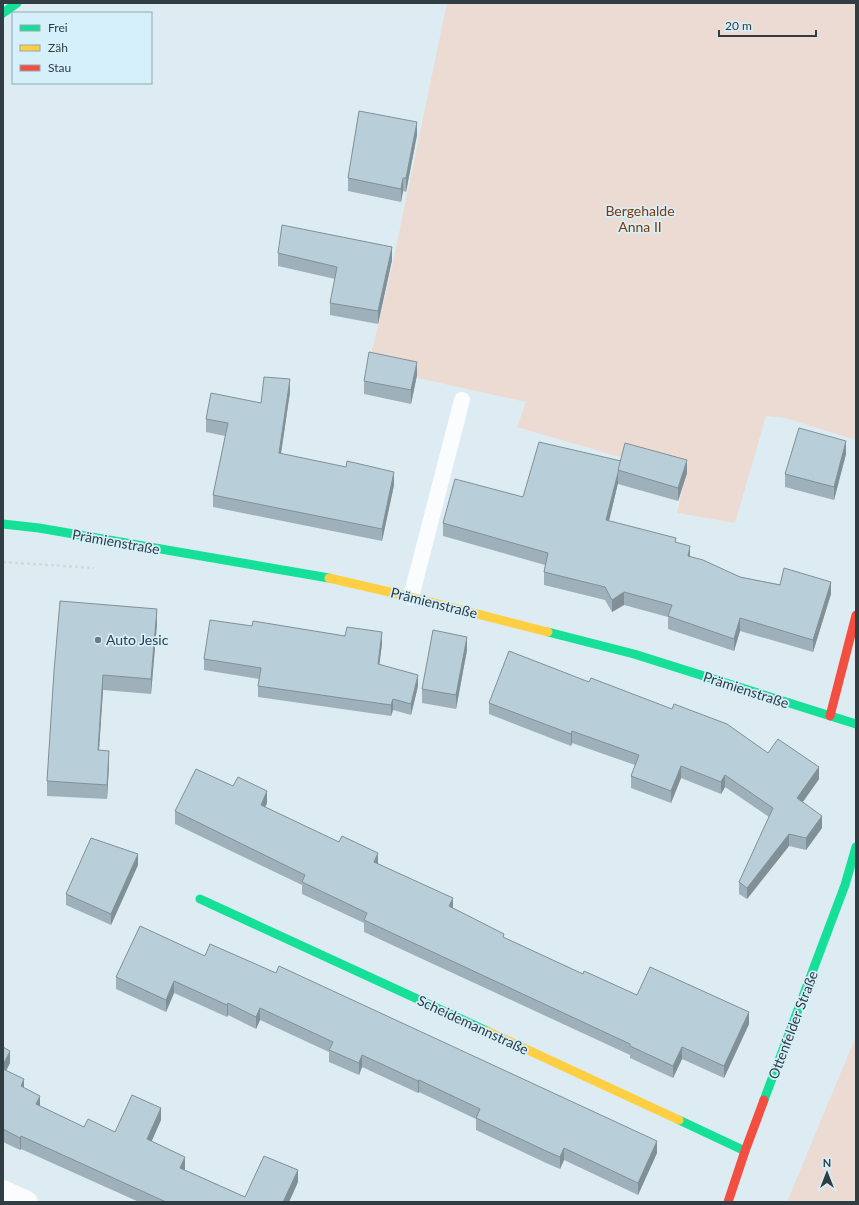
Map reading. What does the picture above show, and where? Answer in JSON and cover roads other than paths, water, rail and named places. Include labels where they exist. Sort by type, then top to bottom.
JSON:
[{"type":"street","points":[[3,12],[17,3]]},
{"type":"street","name":"Prämienstraße","points":[[3,524],[39,528],[328,578],[410,597],[634,654],[856,724]]},
{"type":"street","points":[[830,716],[856,615]]},
{"type":"street","name":"Ottenfelder Straße","points":[[728,1202],[745,1152],[846,885],[856,847]]},
{"type":"street","name":"Scheidemannstraße","points":[[200,900],[400,990],[745,1152]]},
{"type":"street","points":[[3,1191],[27,1202]]},
{"type":"lane","points":[[410,597],[462,400]]},
{"type":"place","name":"Auto Jesic","points":[[98,640]]},
{"type":"park label","name":"Bergehalde Anna II","points":[[640,220]]}]
